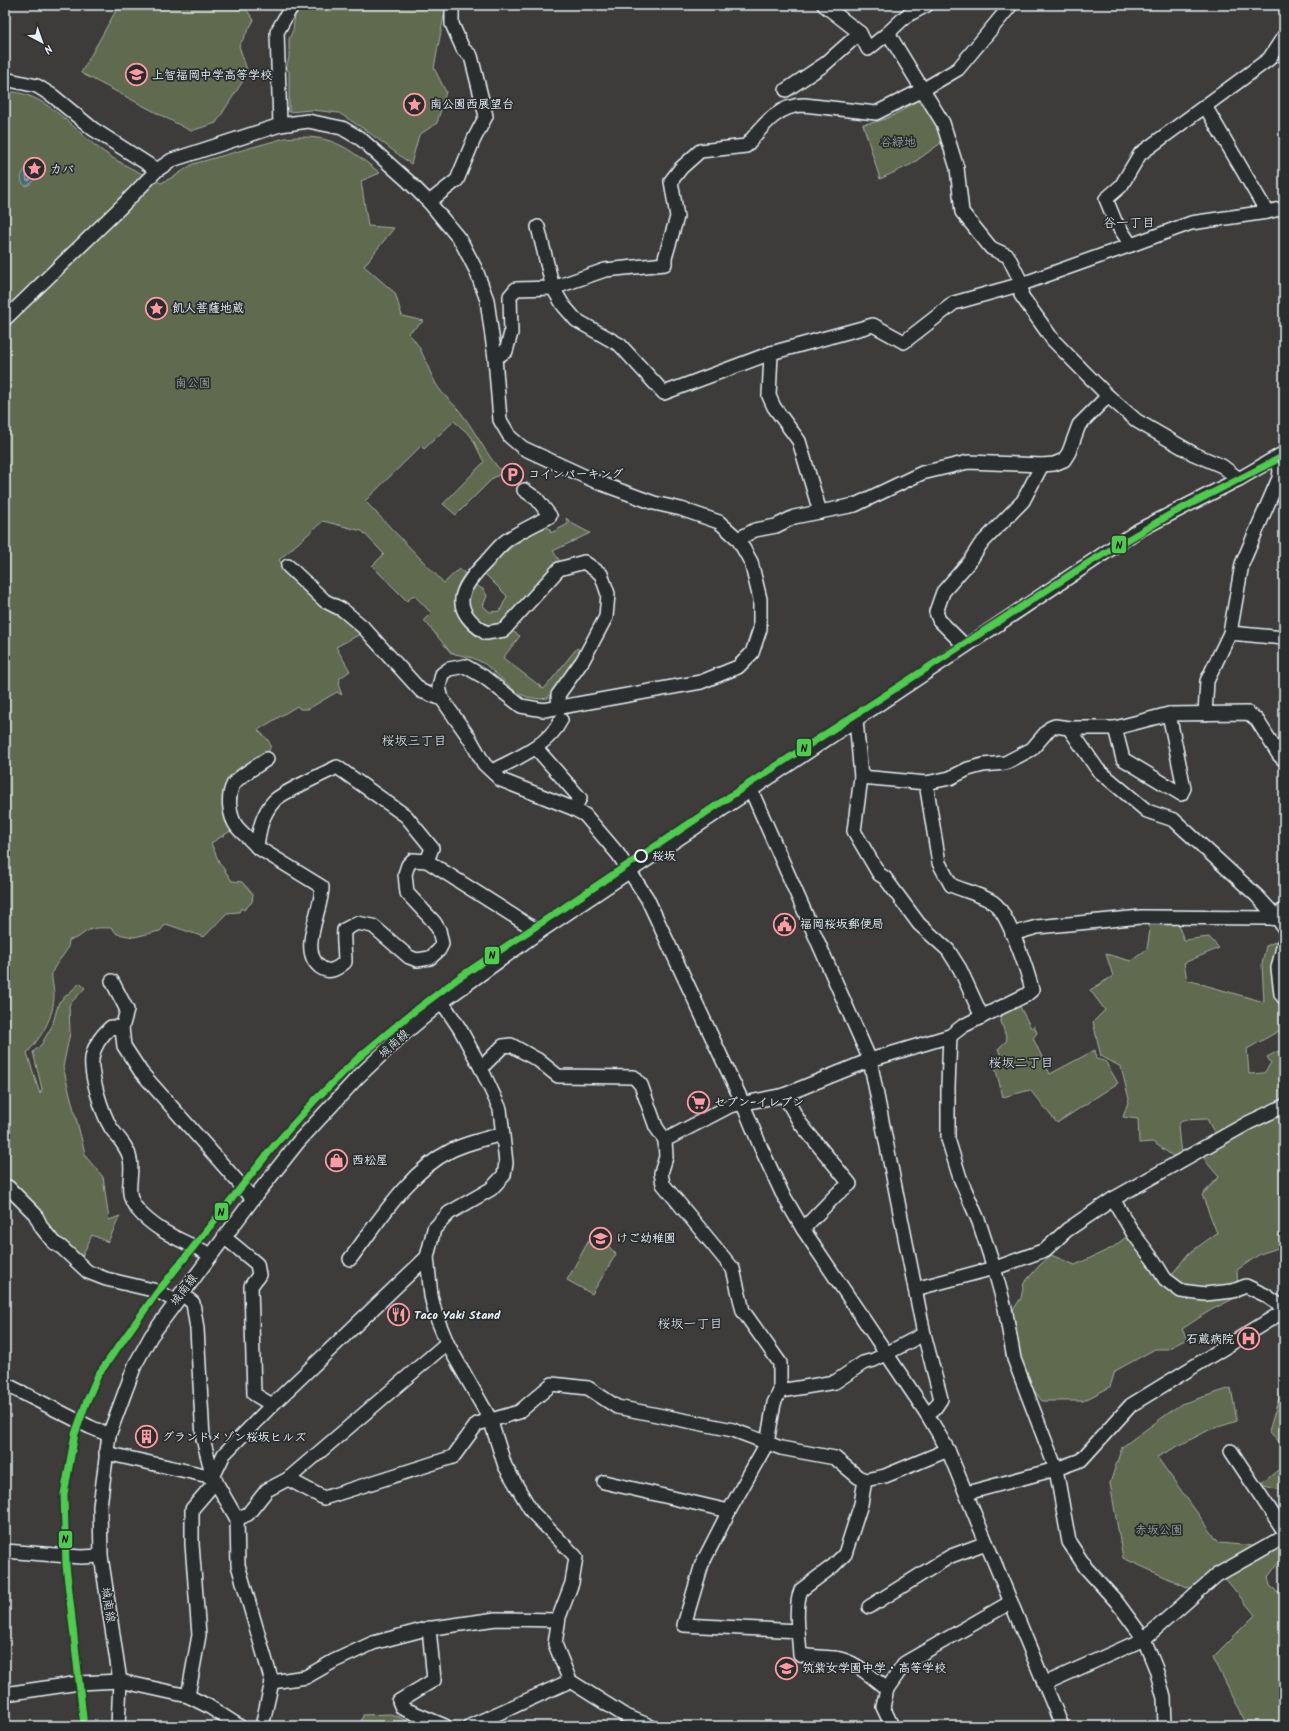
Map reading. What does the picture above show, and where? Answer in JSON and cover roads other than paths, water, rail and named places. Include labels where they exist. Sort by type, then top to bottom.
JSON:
[{"type":"street","points":[[280,125],[277,32],[290,9],[295,5]]},
{"type":"street","points":[[429,202],[457,180],[474,139],[486,116],[471,56],[463,49],[452,24],[452,5]]},
{"type":"street","points":[[824,5],[860,33],[868,49],[906,16],[927,5]]},
{"type":"street","points":[[494,358],[506,351],[511,333],[510,296],[516,289],[553,288],[605,270],[665,264],[665,258],[677,217],[671,181],[681,168],[700,151],[746,146],[770,117],[793,105],[876,113],[924,89],[958,69],[1011,5]]},
{"type":"street","points":[[786,90],[825,64],[860,33]]},
{"type":"street","points":[[888,33],[924,89],[943,123],[957,168],[962,212],[991,248],[1008,256],[1022,284],[1021,295],[1053,340],[1108,396],[1137,421],[1194,454],[1222,466],[1239,479]]},
{"type":"street","points":[[1131,245],[1115,222],[1106,199],[1121,186],[1140,154],[1269,59],[1284,36]]},
{"type":"street","points":[[5,79],[37,86],[53,96],[93,129],[157,170]]},
{"type":"street","points":[[1205,106],[1267,212]]},
{"type":"street","points":[[5,319],[122,206],[157,170],[172,160],[280,125],[308,121],[342,128],[361,139],[381,156],[429,202],[461,241],[476,270],[487,300],[500,420],[510,437],[523,448],[590,479],[654,504],[681,509],[719,522],[738,539],[751,562],[760,599],[760,629],[752,653],[738,667],[701,682],[560,714],[521,706],[484,677],[465,666],[449,669],[442,674],[439,688],[442,699],[470,739],[484,764],[501,780],[574,809],[585,815],[618,854],[647,898],[782,1193],[803,1229],[887,1354],[948,1450],[1062,1726]]},
{"type":"street","points":[[538,227],[553,288],[563,306],[576,320],[620,345],[664,393],[771,354],[873,325],[904,342],[954,303],[1022,284],[1191,223],[1267,212],[1284,208]]},
{"type":"street","points":[[771,354],[769,396],[774,407],[799,441],[820,512]]},
{"type":"street","points":[[738,539],[755,530],[776,526],[794,517],[854,505],[922,473],[968,462],[1042,465],[1054,464],[1064,460],[1069,452],[1079,425],[1108,396]]},
{"type":"street","points":[[1205,714],[1207,681],[1230,633],[1242,564],[1279,478],[1281,455]]},
{"type":"street","name":"城南線","points":[[118,1726],[120,1681],[101,1556],[100,1506],[109,1435],[135,1365],[150,1336],[253,1199],[299,1141],[356,1078],[398,1039],[442,1002],[539,932],[1139,530],[1239,479],[1281,455]]},
{"type":"street","points":[[966,646],[939,620],[936,612],[943,592],[970,561],[980,545],[1024,501],[1042,465]]},
{"type":"street","points":[[492,771],[536,748],[558,726],[560,714],[558,695],[583,660],[606,617],[608,594],[601,574],[584,562],[559,569],[504,630],[486,633],[474,625],[464,613],[461,598],[466,585],[473,575],[506,540],[550,516],[537,499],[524,490]]},
{"type":"street","points":[[288,566],[325,601],[343,610],[363,627],[421,691],[442,699]]},
{"type":"street","points":[[1230,633],[1284,638]]},
{"type":"street","points":[[861,777],[926,783],[950,778],[968,769],[983,765],[1005,763],[1032,749],[1050,728],[1055,726],[1069,728],[1115,728],[1169,714],[1248,713],[1257,720],[1279,756],[1284,760]]},
{"type":"street","points":[[1115,728],[1123,759],[1181,794],[1184,788],[1169,714]]},
{"type":"street","points":[[856,719],[861,777],[854,830],[879,874],[885,878],[919,924],[948,950],[960,969],[982,1017]]},
{"type":"street","points":[[1069,728],[1098,770],[1148,811],[1174,820],[1282,919]]},
{"type":"street","points":[[536,748],[580,798],[574,809]]},
{"type":"street","points":[[268,758],[240,778],[233,785],[230,800],[231,813],[237,826],[257,847],[322,887],[322,896],[311,940],[310,953],[315,963],[324,970],[336,970],[345,962],[345,952],[342,941],[344,930],[357,923],[373,926],[409,957],[417,960],[430,958],[439,950],[442,944],[439,930],[434,922],[407,893],[405,874],[408,865],[413,860],[427,861],[539,932]]},
{"type":"street","points":[[257,847],[262,818],[274,799],[337,767],[406,816],[432,848],[427,861]]},
{"type":"street","points":[[665,1140],[730,1106],[784,1095],[870,1060],[950,1036],[963,1026],[1026,995],[1032,990],[1012,934],[1000,909],[993,902],[951,886],[940,864],[926,783]]},
{"type":"street","points":[[751,790],[870,1060],[924,1334],[941,1400],[935,1408],[926,1414]]},
{"type":"street","points":[[1012,934],[1037,927],[1141,917],[1282,919]]},
{"type":"street","points":[[1284,943],[1278,968],[1284,998]]},
{"type":"street","points":[[112,981],[127,1010],[122,1028],[124,1046],[141,1072],[253,1199]]},
{"type":"street","points":[[442,1002],[460,1029],[481,1068],[500,1109],[506,1163],[504,1175],[491,1189],[449,1213],[434,1229],[427,1257],[431,1296],[436,1316],[447,1343],[490,1419],[505,1466],[532,1512],[576,1557],[572,1583],[558,1620],[555,1644],[570,1681],[622,1721],[650,1726]]},
{"type":"street","points":[[122,1028],[111,1027],[102,1035],[92,1058],[94,1074],[104,1114],[124,1145],[130,1158],[131,1173],[128,1187],[131,1198],[136,1208],[151,1223],[163,1232],[211,1256]]},
{"type":"street","points":[[950,1036],[948,1139],[960,1178],[979,1222],[994,1268],[1005,1308],[1014,1359],[1030,1406],[1056,1469],[1069,1542],[1086,1568],[1116,1601],[1144,1639],[1156,1669],[1164,1698],[1165,1726]]},
{"type":"street","points":[[481,1068],[503,1046],[511,1044],[538,1060],[558,1076],[634,1077],[642,1085],[656,1127],[665,1140],[666,1157],[661,1173],[663,1184],[734,1269],[743,1311],[780,1363],[780,1391],[774,1403],[767,1443],[729,1511],[702,1564],[684,1625],[798,1631]]},
{"type":"street","points":[[784,1095],[800,1123],[850,1184],[837,1194],[803,1229]]},
{"type":"street","points":[[915,1290],[994,1268],[1045,1250],[1067,1230],[1113,1199],[1248,1123],[1284,1106]]},
{"type":"street","points":[[350,1259],[387,1211],[423,1169],[450,1151],[502,1134]]},
{"type":"street","points":[[5,1187],[8,1187],[36,1214],[42,1228],[54,1243],[61,1247],[88,1272],[106,1279],[179,1297],[193,1303],[196,1322],[203,1439],[215,1479],[237,1519],[238,1565],[272,1682],[262,1726]]},
{"type":"street","points":[[966,1493],[1056,1469],[1080,1460],[1132,1405],[1284,1310],[1265,1295],[1246,1286],[1234,1291],[1205,1294],[1181,1291],[1165,1279],[1154,1261],[1133,1234],[1113,1199]]},
{"type":"street","points":[[224,1237],[256,1264],[259,1275],[251,1286],[254,1394],[272,1405]]},
{"type":"street","points":[[188,1696],[199,1635],[192,1544],[192,1509],[215,1479],[224,1454],[272,1405],[427,1257]]},
{"type":"street","points":[[780,1391],[835,1382],[863,1363],[887,1354],[924,1334]]},
{"type":"street","points":[[237,1519],[248,1514],[267,1490],[288,1479],[447,1343]]},
{"type":"street","points":[[5,1384],[109,1435]]},
{"type":"street","points":[[288,1479],[324,1498],[453,1456],[477,1424],[490,1419],[519,1412],[552,1384],[588,1388],[617,1407],[733,1430],[781,1448],[835,1458],[858,1477],[865,1480],[885,1476],[948,1450]]},
{"type":"street","points":[[1231,1451],[1284,1531]]},
{"type":"street","points":[[106,1453],[215,1479]]},
{"type":"street","points":[[865,1480],[861,1504],[846,1554],[833,1566],[801,1590],[798,1595],[800,1655],[816,1658],[835,1658],[849,1662],[887,1689]]},
{"type":"street","points":[[604,1482],[729,1511]]},
{"type":"street","points":[[1044,1684],[1144,1639],[1217,1574],[1284,1536]]},
{"type":"street","points":[[869,1607],[936,1564],[951,1556],[986,1543]]},
{"type":"street","points":[[5,1550],[81,1557],[101,1556]]},
{"type":"street","points":[[892,1726],[884,1707],[887,1689],[905,1663],[1011,1602]]},
{"type":"street","points":[[272,1682],[306,1676],[373,1643],[429,1628],[496,1619],[558,1620]]},
{"type":"street","points":[[429,1628],[434,1680],[399,1701],[402,1708],[445,1726]]},
{"type":"street","points":[[5,1694],[79,1683],[120,1681],[188,1696],[208,1706],[239,1726]]},
{"type":"street","points":[[470,1726],[570,1681]]},
{"type":"water","points":[[37,158],[40,166],[39,171],[33,181],[26,186],[22,183],[21,176],[30,161]]},
{"type":"place","name":"上智福岡中学高等学校","points":[[137,75]]},
{"type":"place","name":"南公園西展望台","points":[[415,104]]},
{"type":"place","name":"カバ","points":[[34,169]]},
{"type":"place","name":"飢人菩薩地蔵","points":[[156,308]]},
{"type":"place","name":"コインパーキング","points":[[512,474]]},
{"type":"place","name":"桜坂","points":[[641,856]]},
{"type":"place","name":"福岡桜坂郵便局","points":[[785,924]]},
{"type":"place","name":"セブン-イレブン","points":[[699,1102]]},
{"type":"place","name":"西松屋","points":[[337,1160]]},
{"type":"place","name":"けご幼稚園","points":[[600,1238]]},
{"type":"place","name":"Taco Yaki Stand","points":[[398,1315]]},
{"type":"place","name":"石蔵病院","points":[[1249,1339]]},
{"type":"place","name":"グランドメゾン桜坂ヒルズ","points":[[146,1437]]},
{"type":"place","name":"筑紫女学園中学・高等学校","points":[[786,1668]]},
{"type":"district","name":"谷一丁目","points":[[1129,223]]},
{"type":"district","name":"桜坂三丁目","points":[[414,741]]},
{"type":"district","name":"桜坂二丁目","points":[[1021,1063]]},
{"type":"district","name":"桜坂一丁目","points":[[690,1324]]},
{"type":"park label","name":"谷緑地","points":[[898,142]]},
{"type":"park label","name":"南公園","points":[[193,383]]},
{"type":"park label","name":"赤坂公園","points":[[1159,1530]]}]
